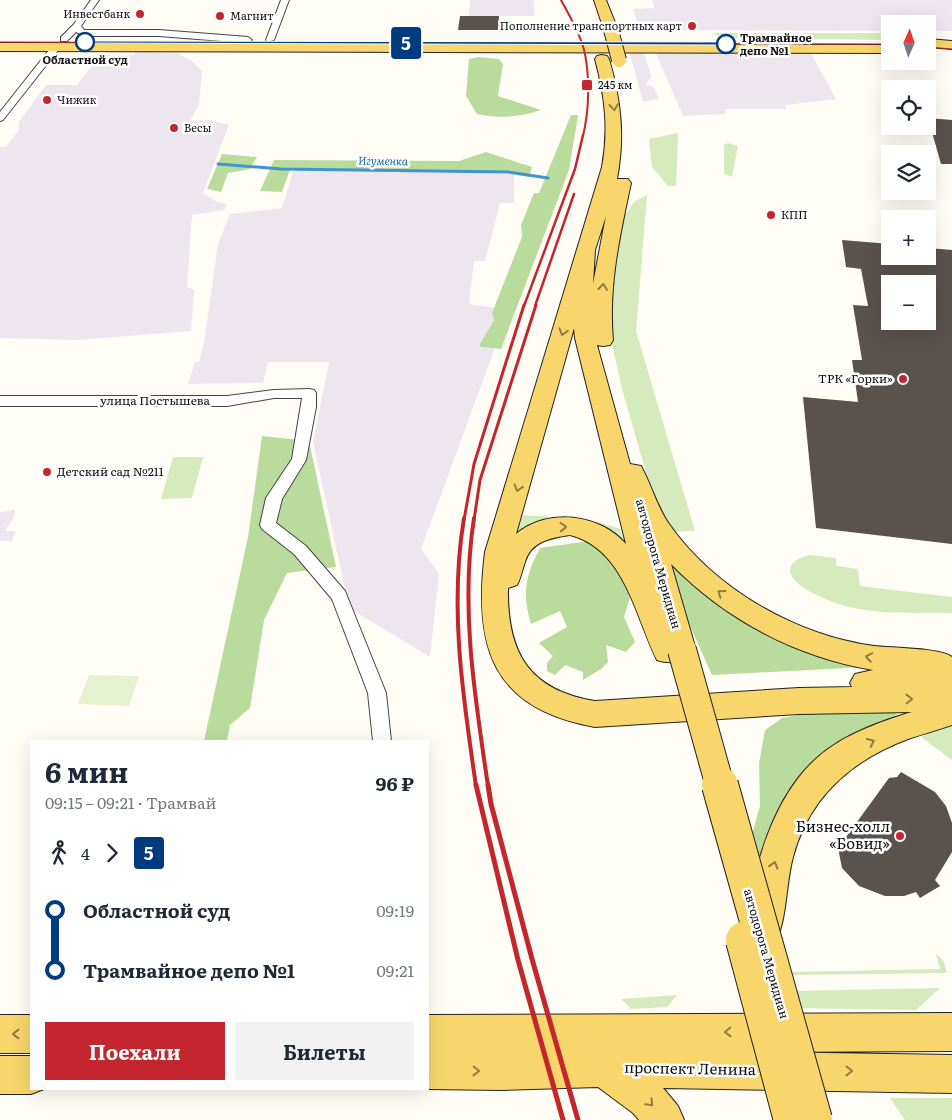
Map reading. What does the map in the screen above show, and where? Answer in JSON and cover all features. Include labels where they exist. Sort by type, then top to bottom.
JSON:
[{"type":"main road","points":[[588,0],[594,23]]},
{"type":"main road","name":"автодорога Меридиан","points":[[600,0],[614,105],[615,141],[607,184],[586,251],[582,309],[585,338],[674,651],[814,1120]]},
{"type":"main road","points":[[0,39],[60,43],[881,49]]},
{"type":"main road","points":[[0,46],[60,43],[248,40],[607,46],[881,42]]},
{"type":"main road","points":[[936,44],[952,45]]},
{"type":"main road","name":"автодорога Меридиан","points":[[607,46],[630,107],[631,132],[605,275],[601,309],[605,359],[674,651],[792,1120]]},
{"type":"main road","points":[[936,51],[952,52]]},
{"type":"main road","points":[[586,251],[498,552],[494,583],[495,612],[500,638],[507,659],[519,679],[536,694],[562,708],[595,714],[799,701],[952,698]]},
{"type":"main road","points":[[632,472],[660,530],[685,560],[716,590],[759,618],[808,640],[862,656],[952,664]]},
{"type":"main road","points":[[674,651],[625,559],[603,537],[584,529],[565,526],[534,533],[521,543],[511,559],[508,578],[510,612],[523,654],[546,681],[561,690],[581,696],[610,700],[889,682],[952,674]]},
{"type":"main road","points":[[764,948],[766,902],[772,869],[786,829],[800,802],[820,777],[844,755],[902,728],[952,712]]},
{"type":"main road","points":[[429,1034],[952,1032]]},
{"type":"main road","points":[[0,1034],[30,1034]]},
{"type":"main road","points":[[604,1068],[647,1099],[664,1120]]},
{"type":"main road","name":"проспект Ленина","points":[[429,1070],[502,1071],[604,1068],[952,1074]]},
{"type":"main road","points":[[0,1075],[30,1075]]},
{"type":"street","points":[[0,118],[60,43],[77,26],[95,0]]},
{"type":"street","points":[[270,40],[285,0]]},
{"type":"street","points":[[77,26],[82,33],[160,33],[248,40]]},
{"type":"street","name":"улица Постышева","points":[[0,401],[227,401],[274,394],[309,393],[310,407],[299,460],[274,498],[268,525],[300,550],[339,596],[377,693],[382,740]]},
{"type":"shaded area","points":[[470,0],[533,0],[535,16],[469,16]]},
{"type":"shaded area","name":"Трамвайное депо №1","points":[[652,0],[952,0],[952,31],[936,31],[936,15],[881,15],[881,31],[640,30],[633,9],[654,8]]},
{"type":"shaded area","points":[[629,51],[643,51],[652,77],[645,84],[654,87],[659,99],[643,102]]},
{"type":"shaded area","points":[[137,52],[177,53],[192,61],[202,71],[199,104],[190,121],[209,120],[229,125],[203,193],[217,202],[227,204],[224,210],[192,215],[187,287],[194,290],[191,331],[78,340],[0,338],[0,147],[6,147],[18,131],[19,122],[46,85],[77,85],[97,59],[105,55],[133,55]]},
{"type":"shaded area","points":[[656,53],[811,53],[836,99],[785,105],[786,109],[726,109],[725,114],[683,116]]},
{"type":"shaded area","points":[[294,169],[514,174],[514,203],[500,203],[485,261],[474,261],[469,304],[509,310],[421,549],[439,574],[430,657],[349,608],[313,442],[329,362],[268,362],[263,383],[188,384],[195,362],[199,362],[204,343],[218,244],[230,214],[282,208]]},
{"type":"shaded area","points":[[15,510],[14,517],[5,531],[16,531],[12,541],[0,541],[0,512]]},
{"type":"green space","points":[[714,33],[881,33],[881,40],[726,38],[724,35],[715,35]]},
{"type":"green space","points":[[478,57],[499,59],[503,64],[498,96],[541,110],[509,116],[477,114],[466,96],[469,59]]},
{"type":"green space","points":[[571,115],[578,115],[569,170],[501,349],[479,346],[494,320],[492,313],[522,237],[521,225],[534,193],[539,193]]},
{"type":"green space","points":[[678,133],[676,186],[668,186],[652,167],[649,139]]},
{"type":"green space","points":[[728,143],[738,146],[732,177],[724,174],[724,145]]},
{"type":"green space","points":[[486,152],[532,167],[529,177],[507,173],[290,170],[282,192],[260,191],[274,160],[459,161]]},
{"type":"green space","points":[[222,154],[257,157],[250,169],[228,173],[221,192],[207,189]]},
{"type":"green space","points":[[647,195],[636,331],[695,531],[669,532],[655,504],[622,389],[612,344],[608,306],[624,216],[635,201]]},
{"type":"green space","points":[[262,436],[309,441],[336,567],[287,573],[264,620],[250,708],[230,725],[227,740],[204,740],[248,537]]},
{"type":"green space","points":[[173,457],[203,457],[192,498],[161,499]]},
{"type":"green space","points":[[516,515],[569,518],[607,525],[620,529],[625,547],[583,523],[505,553]]},
{"type":"green space","points":[[589,541],[613,553],[630,598],[624,617],[635,642],[626,652],[606,645],[608,662],[601,669],[583,680],[583,672],[565,665],[555,675],[547,671],[547,663],[553,656],[539,643],[567,627],[560,611],[531,624],[526,603],[526,585],[531,567],[540,548]]},
{"type":"green space","points":[[661,543],[695,582],[886,666],[712,675],[685,615]]},
{"type":"green space","points":[[809,555],[836,558],[836,566],[858,569],[860,586],[952,597],[952,613],[884,612],[835,603],[803,587],[790,573],[793,563]]},
{"type":"green space","points":[[89,675],[139,676],[129,706],[78,704]]},
{"type":"green space","points":[[880,708],[898,714],[890,720],[758,872],[749,845],[760,806],[759,763],[765,730],[782,718],[815,712]]},
{"type":"green space","points":[[952,726],[952,760],[921,737],[940,727]]},
{"type":"green space","points":[[936,954],[943,960],[947,973],[792,975],[790,972],[940,969]]},
{"type":"green space","points":[[940,988],[916,1010],[797,1008],[791,991]]},
{"type":"green space","points":[[677,995],[667,1007],[631,1009],[621,999]]},
{"type":"green space","points":[[890,1098],[952,1098],[952,1120],[905,1120]]},
{"type":"building","points":[[460,16],[499,16],[498,30],[458,30]]},
{"type":"building","points":[[936,119],[952,120],[952,164],[941,164],[933,135],[936,135]]},
{"type":"building","name":"ТРК «Горки»","points":[[842,240],[881,243],[881,265],[936,265],[936,249],[952,250],[952,544],[816,528],[803,397],[858,402],[852,360],[862,360],[853,305],[868,306],[861,269],[846,267]]},
{"type":"building","name":"Бизнес-холл «Бовид»","points":[[901,772],[935,792],[946,806],[952,823],[952,852],[935,880],[940,886],[920,898],[916,892],[904,896],[885,896],[859,886],[842,868],[838,848],[889,778],[897,777]]},
{"type":"waterway","name":"Игуменка","points":[[218,164],[281,169],[508,172],[548,178]]},
{"type":"tram line","points":[[0,42],[881,44]]},
{"type":"tram line","name":"5","points":[[85,42],[726,44]]},
{"type":"tram line","points":[[936,48],[952,49]]},
{"type":"railway","points":[[561,0],[578,33],[585,54],[588,74],[588,95],[587,116],[583,136]]},
{"type":"railway","points":[[524,306],[575,169],[583,135]]},
{"type":"railway","points":[[535,306],[574,194]]},
{"type":"railway","points":[[464,520],[474,464],[524,305]]},
{"type":"railway","points":[[474,520],[480,480],[536,305]]},
{"type":"railway","points":[[464,518],[458,585],[458,619],[463,686],[476,786]]},
{"type":"railway","points":[[474,518],[468,585],[469,619],[474,686],[488,786]]},
{"type":"railway","points":[[476,785],[518,960],[563,1120]]},
{"type":"railway","points":[[488,785],[491,804],[532,959],[578,1120]]},
{"type":"place","name":"Инвестбанк","points":[[140,14]]},
{"type":"place","name":"Магнит","points":[[220,16]]},
{"type":"place","name":"Пополнение транспортных карт","points":[[692,26]]},
{"type":"place","name":"Областной суд","points":[[85,42]]},
{"type":"place","name":"Трамвайное депо №1","points":[[726,44]]},
{"type":"place","name":"245 км","points":[[587,85]]},
{"type":"place","name":"Чижик","points":[[47,100]]},
{"type":"place","name":"Весы","points":[[174,128]]},
{"type":"place","name":"КПП","points":[[771,215]]},
{"type":"place","name":"ТРК «Горки»","points":[[903,379]]},
{"type":"place","name":"Детский сад №211","points":[[47,472]]},
{"type":"place","name":"Бизнес-холл «Бовид»","points":[[900,836]]}]
